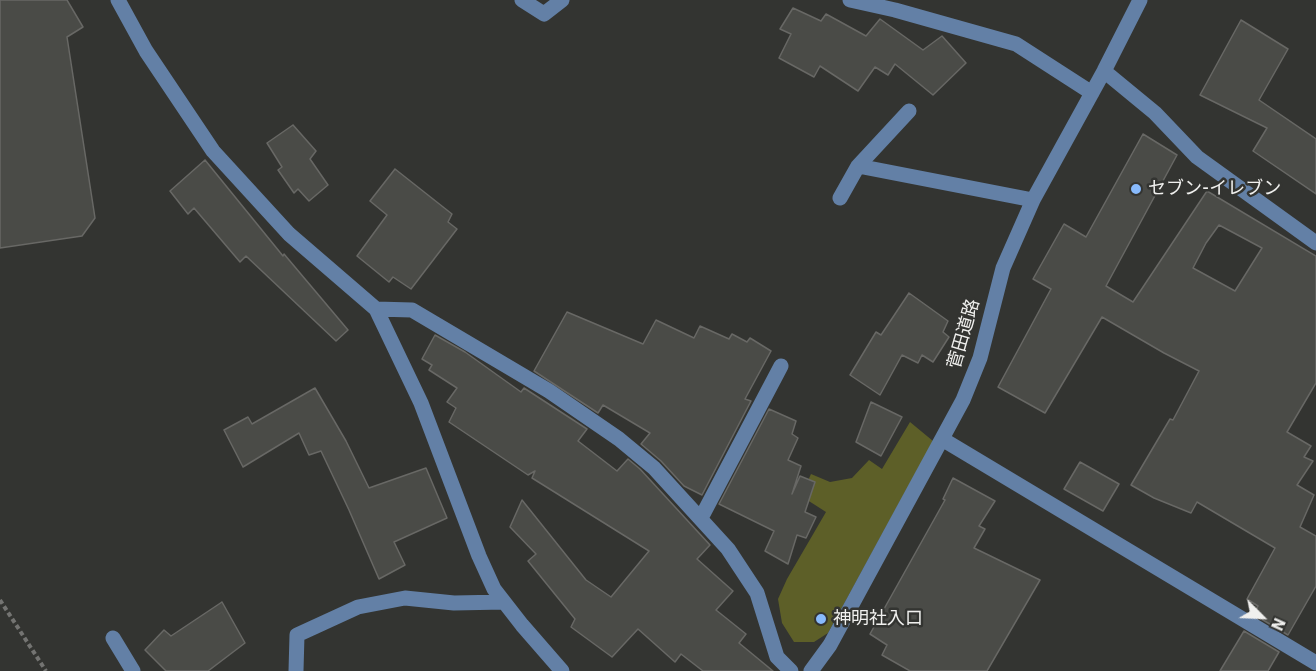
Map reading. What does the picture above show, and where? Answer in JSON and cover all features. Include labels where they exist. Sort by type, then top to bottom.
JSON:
[{"type":"street","points":[[118,0],[146,51],[213,151],[289,234],[376,309],[421,403],[478,556],[494,589],[562,671]]},
{"type":"street","points":[[522,0],[544,14],[562,0]]},
{"type":"street","points":[[850,0],[895,10],[1016,44],[1092,93]]},
{"type":"street","name":"菅田道路","points":[[811,671],[830,645],[963,400],[980,358],[1003,268],[1033,200],[1140,0]]},
{"type":"street","points":[[1104,70],[1155,113],[1197,157],[1316,243]]},
{"type":"street","points":[[840,198],[858,166],[909,111]]},
{"type":"street","points":[[858,166],[1033,200]]},
{"type":"street","points":[[376,309],[411,310],[549,391],[619,439],[654,468],[728,549],[757,593],[777,657],[791,671]]},
{"type":"street","points":[[701,518],[781,366]]},
{"type":"street","points":[[942,439],[1316,663]]},
{"type":"street","points":[[296,671],[297,635],[358,607],[405,598],[454,603],[504,602]]},
{"type":"street","points":[[113,638],[133,671]]},
{"type":"path","points":[[0,600],[46,671]]},
{"type":"shaded area","points":[[910,422],[933,441],[828,633],[814,642],[794,642],[782,623],[778,599],[826,512],[801,496],[811,474],[830,482],[852,478],[869,460],[882,469]]},
{"type":"building","points":[[0,0],[67,0],[83,27],[67,37],[95,218],[82,236],[0,248]]},
{"type":"building","points":[[793,8],[821,21],[826,14],[866,36],[880,19],[923,50],[942,36],[966,63],[933,95],[895,64],[888,75],[875,67],[858,91],[820,66],[814,77],[779,58],[791,34],[780,29]]},
{"type":"building","points":[[1241,20],[1288,49],[1259,100],[1316,139],[1316,194],[1253,151],[1267,128],[1200,95]]},
{"type":"building","points":[[293,125],[316,151],[310,159],[328,185],[309,201],[298,189],[294,193],[278,170],[282,167],[267,143]]},
{"type":"building","points":[[1143,134],[1177,155],[1106,286],[1133,302],[1207,191],[1316,256],[1316,383],[1287,432],[1311,446],[1304,457],[1313,461],[1297,485],[1314,495],[1300,527],[1316,536],[1316,586],[1288,635],[1253,614],[1258,606],[1247,599],[1275,548],[1197,502],[1191,513],[1154,498],[1131,485],[1170,419],[1173,420],[1199,371],[1102,317],[1045,413],[998,387],[1051,289],[1033,279],[1064,224],[1086,237]],"holes":[[[1219,225],[1262,248],[1235,291],[1193,268],[1206,243]]]},
{"type":"building","points":[[205,160],[283,256],[284,254],[348,330],[336,341],[246,256],[240,262],[194,208],[188,214],[170,191]]},
{"type":"building","points":[[395,169],[452,214],[448,222],[457,229],[411,289],[393,277],[389,282],[357,256],[387,215],[370,201]]},
{"type":"building","points":[[909,293],[948,321],[943,332],[949,337],[933,362],[922,355],[918,363],[902,355],[880,395],[850,375],[876,332],[881,335]]},
{"type":"building","points":[[567,312],[643,344],[656,320],[694,338],[700,326],[729,339],[732,334],[747,342],[750,338],[771,351],[745,399],[751,401],[702,495],[684,486],[661,461],[641,444],[650,433],[603,405],[598,413],[534,371]]},
{"type":"building","points":[[435,335],[465,352],[521,392],[524,388],[587,429],[578,441],[617,471],[628,459],[640,469],[710,545],[697,559],[733,591],[716,610],[746,634],[739,643],[773,671],[703,671],[681,654],[675,662],[638,629],[612,657],[571,627],[575,619],[528,561],[536,554],[510,527],[522,500],[586,580],[611,597],[649,551],[532,478],[535,471],[528,475],[449,422],[456,408],[447,402],[457,388],[429,370],[432,365],[422,359]]},
{"type":"building","points":[[315,388],[346,441],[369,488],[426,468],[447,518],[394,542],[405,565],[379,579],[321,451],[309,455],[299,433],[243,467],[224,430],[248,417],[252,424]]},
{"type":"building","points":[[871,402],[902,417],[881,456],[856,442]]},
{"type":"building","points":[[769,409],[796,421],[792,434],[798,438],[788,460],[801,466],[792,494],[800,476],[815,482],[805,512],[816,517],[806,538],[797,535],[788,564],[765,551],[774,531],[719,504]]},
{"type":"building","points":[[1080,462],[1119,484],[1103,511],[1064,489]]},
{"type":"building","points":[[953,478],[995,501],[979,526],[985,529],[974,548],[1040,580],[987,671],[910,671],[882,655],[887,645],[870,634],[945,500],[943,499]]},
{"type":"building","points":[[222,602],[245,643],[208,671],[166,671],[145,650],[164,630],[171,636]]},
{"type":"building","points":[[1244,631],[1279,652],[1268,671],[1220,671]]},
{"type":"place","name":"セブン-イレブン","points":[[1136,189]]},
{"type":"place","name":"神明社入口","points":[[821,619]]}]
